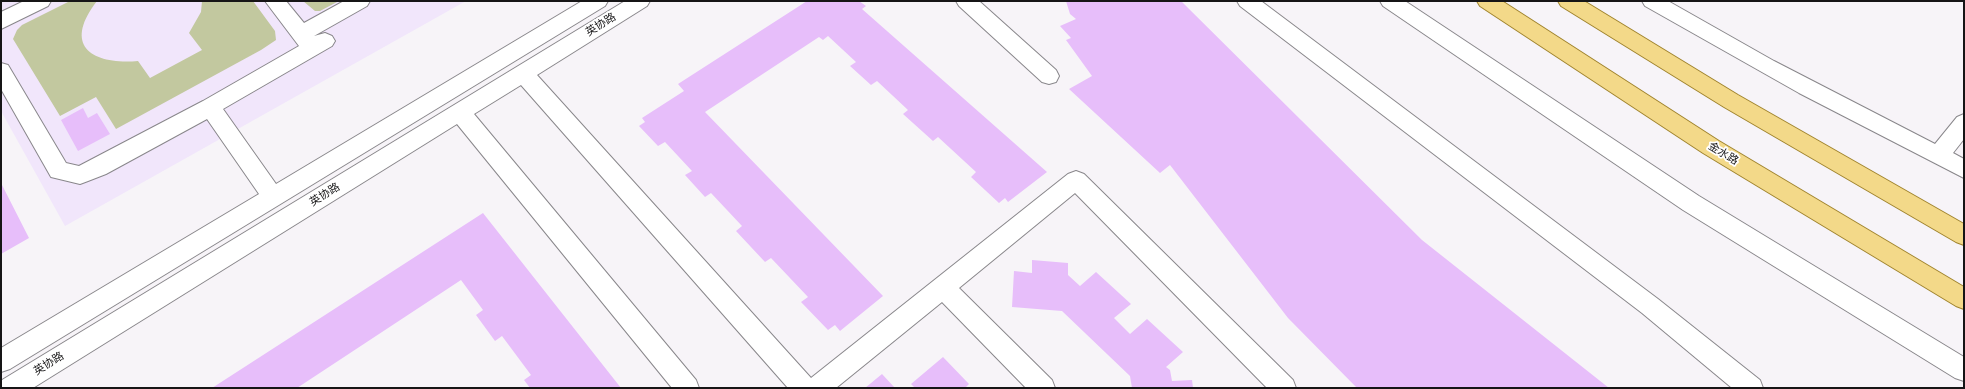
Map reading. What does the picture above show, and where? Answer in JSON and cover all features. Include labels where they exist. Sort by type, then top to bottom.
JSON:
[{"type":"main road","name":"金水路","points":[[1487,1],[1711,147],[1964,299]]},
{"type":"main road","points":[[1568,1],[1731,101],[1964,235]]},
{"type":"street","points":[[1,21],[41,1]]},
{"type":"street","points":[[275,1],[313,41]]},
{"type":"street","points":[[1,71],[59,171],[80,174],[98,168],[210,107],[313,41],[360,1]]},
{"type":"street","name":"英协路","points":[[1,362],[598,1]]},
{"type":"street","name":"英协路","points":[[11,388],[640,1]]},
{"type":"street","points":[[966,1],[1049,76]]},
{"type":"street","points":[[1247,1],[1650,306],[1751,388]]},
{"type":"street","points":[[1390,1],[1691,203],[1964,370]]},
{"type":"street","points":[[1652,1],[1703,32],[1796,84],[1964,169]]},
{"type":"street","points":[[523,73],[804,388]]},
{"type":"street","points":[[210,107],[273,197]]},
{"type":"street","points":[[460,112],[687,388]]},
{"type":"street","points":[[1939,156],[1964,123]]},
{"type":"street","points":[[817,388],[1076,180],[1284,388]]},
{"type":"street","points":[[943,287],[1043,388]]},
{"type":"shaded area","points":[[1,1],[466,1],[65,226],[1,111]]},
{"type":"green space","points":[[70,1],[97,1],[87,17],[82,30],[82,41],[87,49],[96,56],[107,60],[138,61],[150,78],[202,50],[189,33],[201,12],[202,1],[253,1],[275,31],[276,40],[261,50],[116,129],[96,97],[60,116],[13,39],[17,30],[22,25]]},
{"type":"green space","points":[[303,1],[339,1],[320,11],[315,11]]},
{"type":"building","points":[[807,1],[859,1],[866,6],[862,9],[1047,172],[1008,202],[1005,198],[999,203],[971,177],[976,172],[938,137],[933,141],[903,114],[908,110],[877,81],[871,85],[850,66],[856,62],[828,36],[823,40],[819,37],[705,112],[883,296],[840,331],[835,325],[828,330],[801,302],[808,297],[771,258],[765,262],[736,231],[742,226],[711,193],[705,197],[685,175],[692,171],[665,142],[658,146],[639,126],[645,122],[642,118],[684,91],[678,84]]},
{"type":"building","points":[[1066,1],[1181,1],[1422,240],[1609,388],[1357,388],[1288,318],[1170,165],[1160,173],[1069,89],[1092,76],[1066,40],[1071,38],[1060,26],[1076,19],[1070,14]]},
{"type":"building","points":[[83,108],[88,118],[97,113],[110,134],[78,151],[61,120]]},
{"type":"building","points":[[1,183],[29,238],[1,254]]},
{"type":"building","points":[[483,213],[621,388],[530,388],[524,380],[531,375],[502,336],[495,341],[476,315],[483,310],[461,280],[297,388],[212,388]]},
{"type":"building","points":[[1032,260],[1068,263],[1068,275],[1080,286],[1096,272],[1131,304],[1114,318],[1130,334],[1147,319],[1183,352],[1166,367],[1170,370],[1172,381],[1192,380],[1193,388],[1132,388],[1130,376],[1062,311],[1012,307],[1014,271],[1032,273]]},
{"type":"building","points":[[943,357],[969,384],[965,388],[915,388],[911,384]]},
{"type":"building","points":[[882,374],[895,388],[865,388]]}]
